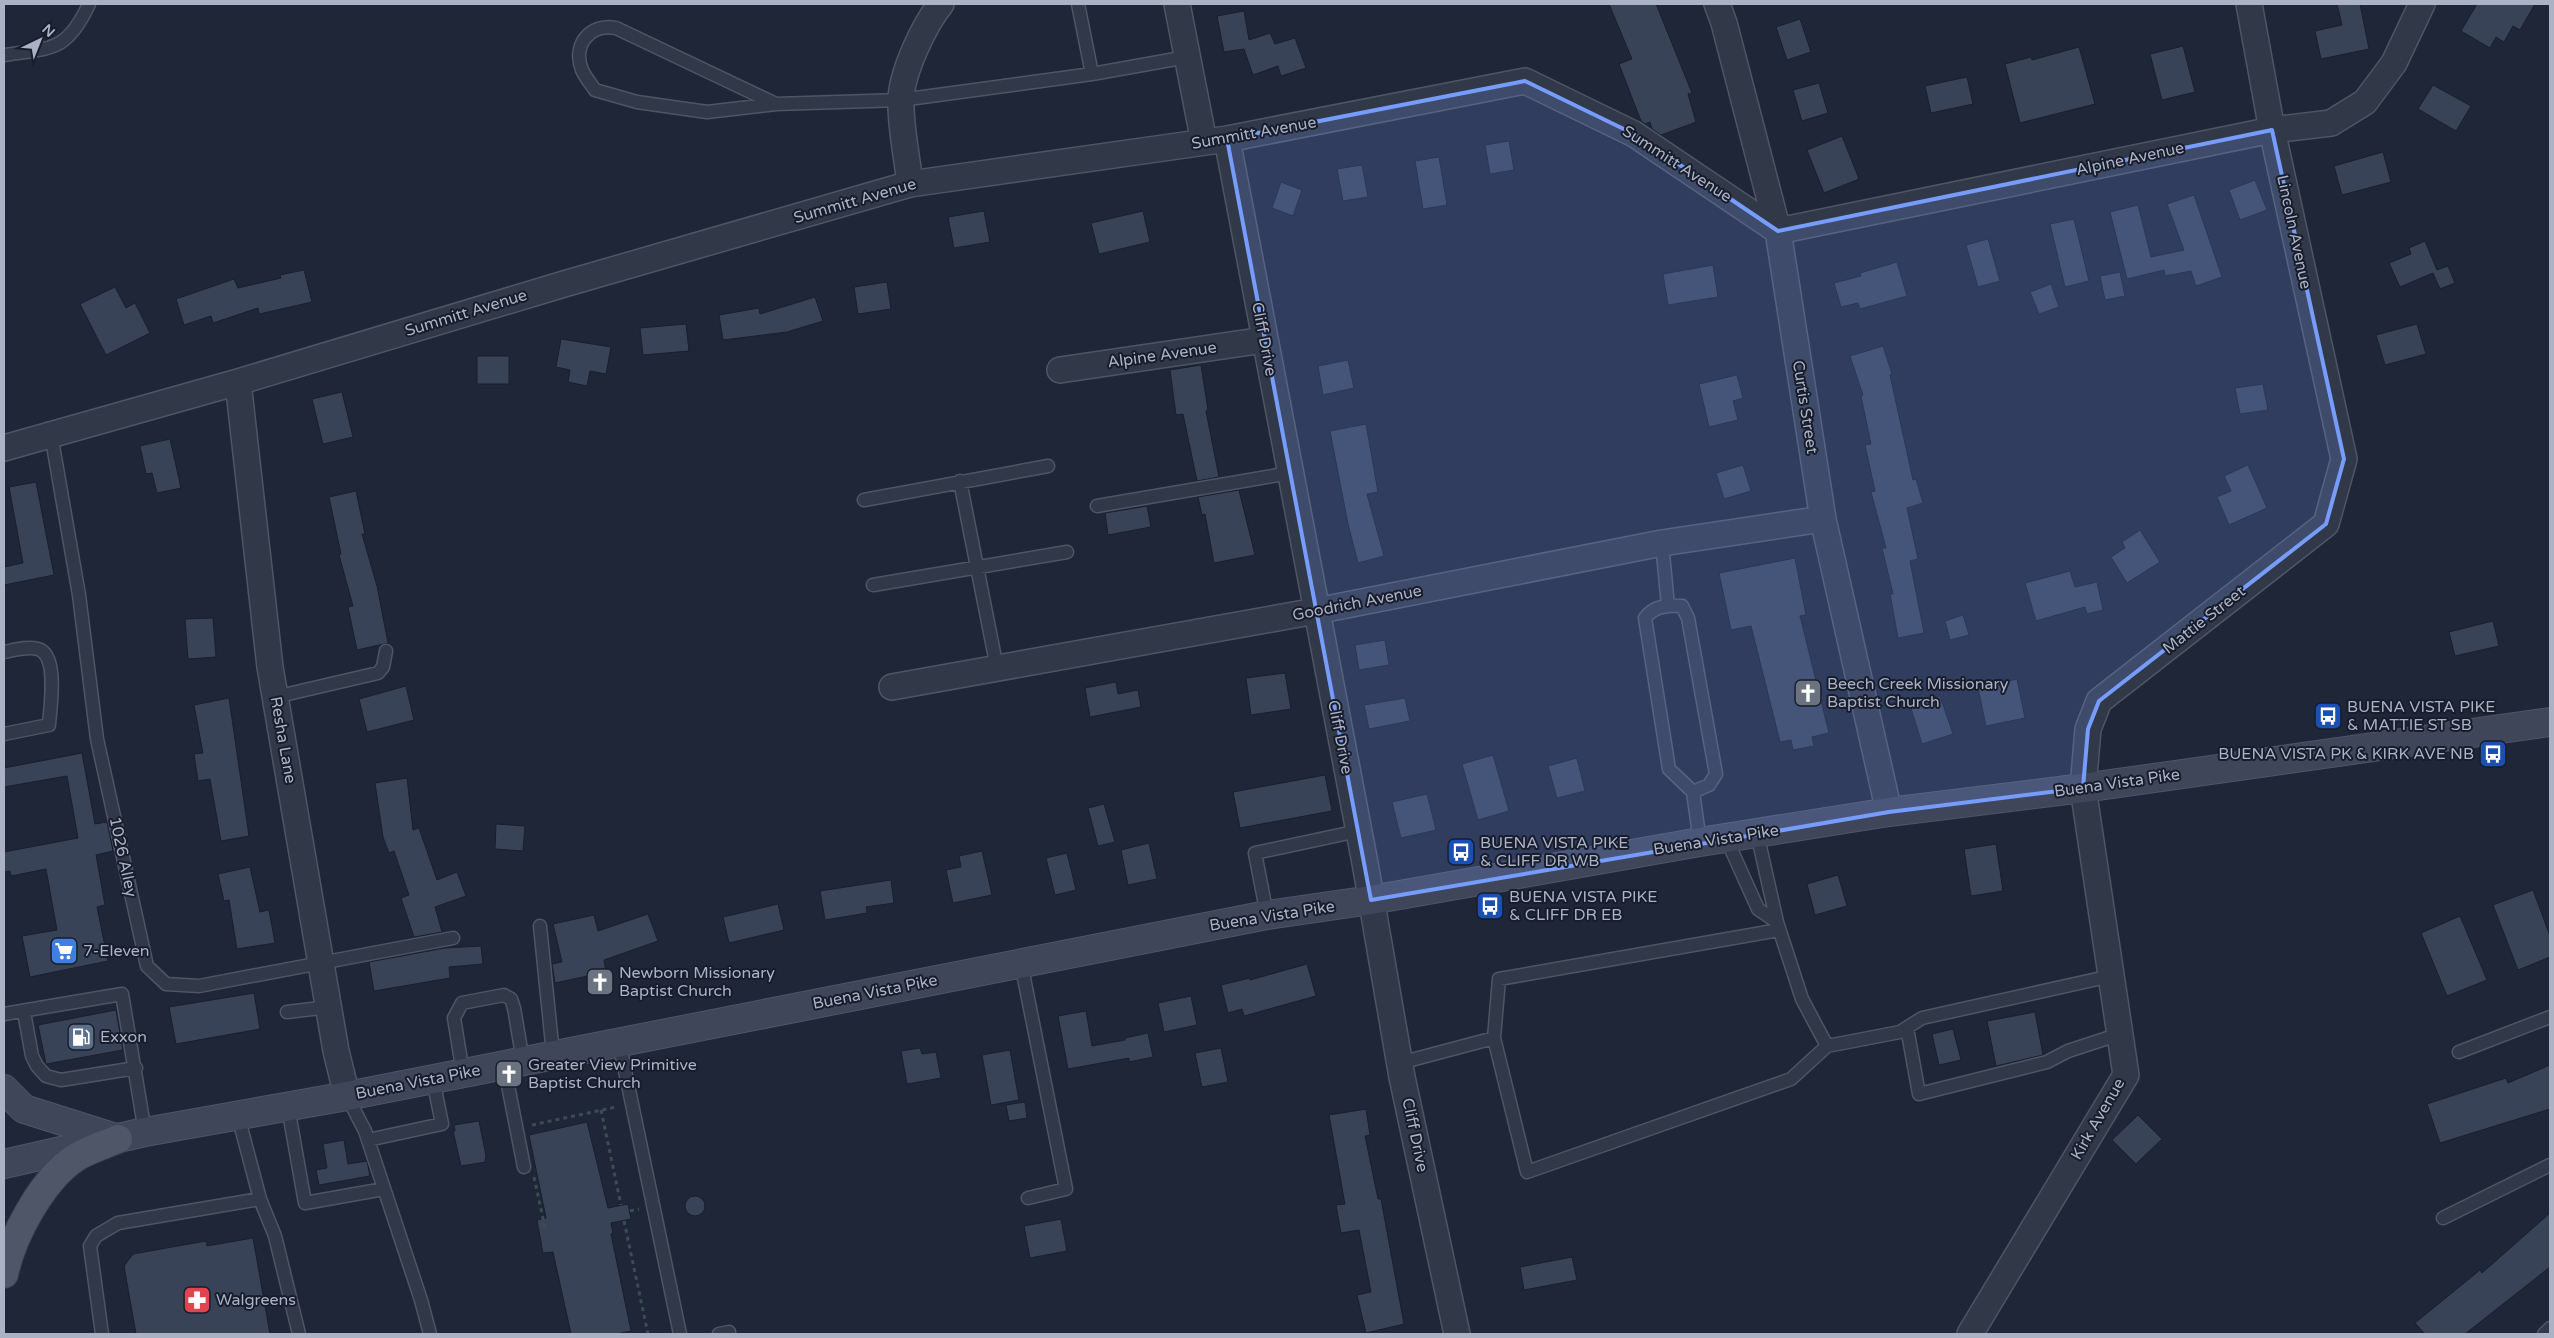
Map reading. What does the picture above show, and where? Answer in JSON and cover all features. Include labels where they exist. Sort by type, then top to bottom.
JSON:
[{"type":"main road","name":"Buena Vista Pike","points":[[4,1164],[145,1132],[347,1096],[1267,915],[1371,900],[1713,840],[1889,812],[2083,788],[2550,722]]},
{"type":"main road","points":[[4,1089],[24,1109],[118,1139]]},
{"type":"main road","points":[[4,1274],[16,1238],[51,1181],[75,1158],[118,1139]]},
{"type":"street","points":[[910,184],[901,100],[903,81],[930,17],[941,4]]},
{"type":"street","name":"Cliff Drive","points":[[1177,4],[1187,56],[1216,141],[1264,340],[1371,900],[1400,1063],[1457,1334]]},
{"type":"street","name":"Curtis Street","points":[[1717,4],[1724,23],[1778,231],[1823,520],[1889,812]]},
{"type":"street","name":"Lincoln Avenue","points":[[2249,4],[2272,130],[2344,459]]},
{"type":"street","name":"Alpine Avenue","points":[[1778,231],[2272,130],[2331,123],[2366,102],[2394,63],[2422,4]]},
{"type":"street","name":"Summitt Avenue","points":[[4,448],[238,382],[545,289],[910,184],[1216,141],[1525,81],[1634,134],[1778,231]]},
{"type":"street","name":"Alpine Avenue","points":[[1060,370],[1264,340]]},
{"type":"street","name":"Resha Lane","points":[[238,382],[275,697],[336,1051],[347,1096]]},
{"type":"street","name":"Mattie Street","points":[[2083,788],[2088,729],[2099,701],[2326,524],[2344,459]]},
{"type":"street","name":"Goodrich Avenue","points":[[892,687],[1316,611],[1662,543],[1823,520]]},
{"type":"street","name":"Kirk Avenue","points":[[1970,1334],[2126,1075],[2083,788]]},
{"type":"lane","points":[[4,55],[60,44],[77,28],[89,4]]},
{"type":"lane","points":[[1078,4],[1092,74]]},
{"type":"lane","points":[[776,104],[616,28],[606,26],[588,33],[580,44],[582,69],[596,90],[636,102],[707,112],[776,104],[901,100],[1092,74],[1187,56]]},
{"type":"lane","name":"1026 Alley","points":[[51,434],[79,596],[97,739],[147,966],[166,984],[199,986],[453,938]]},
{"type":"lane","points":[[864,500],[1048,466]]},
{"type":"lane","points":[[1098,506],[1290,473]]},
{"type":"lane","points":[[960,481],[998,668]]},
{"type":"lane","points":[[1662,543],[1668,606]]},
{"type":"lane","points":[[873,585],[1067,552]]},
{"type":"lane","points":[[1692,792],[1709,785],[1716,774],[1688,618],[1682,606],[1668,606],[1651,610],[1645,618],[1669,769],[1692,792],[1713,840],[1758,909],[1778,926]]},
{"type":"lane","points":[[4,652],[28,648],[42,650],[46,654],[52,670],[50,725],[4,734]]},
{"type":"lane","points":[[275,697],[378,673],[383,667],[386,651]]},
{"type":"lane","points":[[1267,915],[1255,853],[1358,831]]},
{"type":"lane","points":[[1757,833],[1778,926],[1802,1000],[1827,1046]]},
{"type":"lane","points":[[540,926],[553,1054]]},
{"type":"lane","points":[[1778,926],[1499,980],[1494,1038],[1526,1172],[1791,1079],[1827,1046],[1900,1032],[1922,1018],[2111,976]]},
{"type":"lane","points":[[1021,963],[1066,1189],[1028,1198]]},
{"type":"lane","points":[[4,1014],[122,994],[136,1068],[145,1132]]},
{"type":"lane","points":[[463,1073],[454,1018],[462,1003],[504,995],[511,999],[514,1063],[528,1169]]},
{"type":"lane","points":[[287,1012],[329,1007]]},
{"type":"lane","points":[[24,1012],[32,1056],[37,1066],[46,1076],[61,1080],[136,1068]]},
{"type":"lane","points":[[2458,1052],[2550,1017]]},
{"type":"lane","points":[[1907,1028],[1919,1094],[2047,1062],[2068,1051],[2120,1034]]},
{"type":"lane","points":[[1400,1063],[1494,1038]]},
{"type":"lane","points":[[619,1042],[680,1334]]},
{"type":"lane","points":[[368,1140],[442,1124],[433,1079]]},
{"type":"lane","points":[[347,1096],[368,1140],[421,1300],[430,1334]]},
{"type":"lane","points":[[288,1107],[304,1202],[384,1189]]},
{"type":"lane","points":[[238,1116],[260,1199],[276,1236],[299,1334]]},
{"type":"lane","points":[[2443,1218],[2550,1165]]},
{"type":"lane","points":[[102,1334],[90,1246],[96,1236],[118,1223],[260,1199]]},
{"type":"lane","points":[[2544,1334],[2550,1328]]},
{"type":"path","points":[[528,1127],[632,1104]]},
{"type":"path","points":[[601,1110],[621,1205]]},
{"type":"path","points":[[528,1169],[545,1228]]},
{"type":"path","points":[[624,1220],[648,1334]]},
{"type":"highlighted area","points":[[1525,81],[1634,134],[1778,231],[2272,130],[2344,459],[2326,524],[2099,701],[2088,729],[2083,788],[1889,812],[1371,900],[1227,139]]},
{"type":"building","points":[[1609,4],[1656,4],[1692,93],[1688,94],[1696,122],[1661,135],[1652,129],[1650,122],[1645,124],[1641,121],[1619,64],[1632,59]]},
{"type":"building","points":[[2337,4],[2360,4],[2369,49],[2321,59],[2315,31],[2342,25]]},
{"type":"building","points":[[2477,4],[2535,4],[2520,30],[2513,26],[2504,42],[2496,37],[2490,48],[2461,31]]},
{"type":"building","points":[[1244,11],[1249,40],[1270,33],[1275,44],[1295,38],[1306,68],[1281,76],[1278,66],[1253,75],[1244,49],[1224,52],[1217,16]]},
{"type":"building","points":[[1800,19],[1811,52],[1787,60],[1776,27]]},
{"type":"building","points":[[2183,46],[2195,92],[2162,100],[2150,54]]},
{"type":"building","points":[[2079,47],[2095,104],[2020,123],[2005,64],[2031,57],[2032,60]]},
{"type":"building","points":[[1967,77],[1973,104],[1931,113],[1925,86]]},
{"type":"building","points":[[1819,83],[1828,113],[1802,121],[1793,90]]},
{"type":"building","points":[[2433,85],[2471,106],[2456,131],[2418,109]]},
{"type":"building","points":[[1842,136],[1859,179],[1824,193],[1807,150]]},
{"type":"building","points":[[1509,141],[1514,170],[1490,174],[1485,145]]},
{"type":"building","points":[[2383,152],[2391,182],[2342,195],[2334,166]]},
{"type":"building","points":[[1439,157],[1447,205],[1423,209],[1415,161]]},
{"type":"building","points":[[1362,165],[1368,197],[1343,201],[1337,169]]},
{"type":"building","points":[[2255,180],[2267,210],[2240,220],[2229,190]]},
{"type":"building","points":[[1281,182],[1302,190],[1293,216],[1272,208]]},
{"type":"building","points":[[2194,195],[2222,277],[2196,286],[2191,271],[2165,276],[2164,270],[2127,279],[2110,212],[2138,205],[2151,257],[2184,250],[2167,204]]},
{"type":"building","points":[[984,211],[990,242],[954,248],[948,217]]},
{"type":"building","points":[[1143,211],[1150,242],[1099,254],[1091,223]]},
{"type":"building","points":[[2074,219],[2089,281],[2065,287],[2050,224]]},
{"type":"building","points":[[1988,239],[2000,281],[1978,287],[1966,245]]},
{"type":"building","points":[[2425,241],[2437,270],[2448,266],[2455,283],[2440,289],[2433,273],[2400,287],[2389,263],[2411,254],[2409,248]]},
{"type":"building","points":[[1897,262],[1907,296],[1860,309],[1858,303],[1841,307],[1834,283],[1861,276],[1860,273]]},
{"type":"building","points":[[1713,265],[1718,297],[1668,305],[1663,274]]},
{"type":"building","points":[[304,270],[312,302],[259,314],[258,308],[213,323],[211,316],[184,325],[176,299],[234,279],[238,288],[281,278],[280,275]]},
{"type":"building","points":[[2120,272],[2125,296],[2105,300],[2100,276]]},
{"type":"building","points":[[887,282],[891,309],[858,314],[854,287]]},
{"type":"building","points":[[2051,284],[2059,307],[2039,314],[2030,292]]},
{"type":"building","points":[[115,287],[126,308],[135,303],[150,333],[106,355],[80,304]]},
{"type":"building","points":[[815,297],[823,321],[787,332],[723,340],[719,315],[759,308],[760,314]]},
{"type":"building","points":[[686,324],[689,351],[643,355],[640,328]]},
{"type":"building","points":[[2417,324],[2426,354],[2385,365],[2376,335]]},
{"type":"building","points":[[561,339],[611,347],[606,374],[590,371],[587,386],[568,382],[570,370],[556,367]]},
{"type":"building","points":[[1883,346],[1892,374],[1890,375],[1913,480],[1916,479],[1923,503],[1907,508],[1918,559],[1910,561],[1924,633],[1898,638],[1890,594],[1893,594],[1882,548],[1886,548],[1871,492],[1875,491],[1865,445],[1871,444],[1861,396],[1863,395],[1850,356]]},
{"type":"building","points":[[477,356],[509,356],[509,384],[477,384]]},
{"type":"building","points":[[1348,360],[1354,388],[1323,395],[1318,366]]},
{"type":"building","points":[[1201,365],[1208,410],[1206,411],[1219,477],[1197,481],[1183,414],[1176,415],[1170,370]]},
{"type":"building","points":[[1737,375],[1743,398],[1733,401],[1738,420],[1709,427],[1699,384]]},
{"type":"building","points":[[2263,384],[2268,410],[2240,414],[2235,388]]},
{"type":"building","points":[[342,392],[353,437],[323,444],[312,399]]},
{"type":"building","points":[[1366,424],[1378,492],[1367,494],[1384,556],[1358,563],[1348,524],[1330,431]]},
{"type":"building","points":[[170,439],[181,488],[157,493],[152,473],[146,474],[140,446]]},
{"type":"building","points":[[1743,465],[1751,491],[1724,499],[1716,473]]},
{"type":"building","points":[[2248,465],[2267,508],[2229,525],[2217,497],[2231,491],[2224,476]]},
{"type":"building","points":[[36,482],[54,575],[4,585],[4,567],[23,563],[9,487]]},
{"type":"building","points":[[1239,490],[1255,555],[1214,563],[1205,514],[1202,515],[1198,497]]},
{"type":"building","points":[[356,491],[365,534],[362,534],[377,586],[388,643],[357,650],[348,607],[353,606],[339,555],[341,554],[329,497]]},
{"type":"building","points":[[1147,506],[1151,527],[1108,535],[1105,513]]},
{"type":"building","points":[[2140,530],[2160,562],[2127,583],[2111,557],[2125,548],[2122,542]]},
{"type":"building","points":[[1795,558],[1806,615],[1800,616],[1829,733],[1812,737],[1814,746],[1793,750],[1791,740],[1780,742],[1751,626],[1731,630],[1719,573]]},
{"type":"building","points":[[2070,571],[2075,587],[2097,582],[2103,610],[2087,614],[2085,607],[2036,621],[2025,583]]},
{"type":"building","points":[[1963,615],[1969,635],[1950,640],[1945,621]]},
{"type":"building","points":[[213,618],[216,657],[188,659],[185,619]]},
{"type":"building","points":[[2493,621],[2499,646],[2455,656],[2449,632]]},
{"type":"building","points":[[1385,640],[1389,665],[1359,670],[1355,645]]},
{"type":"building","points":[[1285,673],[1291,709],[1251,715],[1246,678]]},
{"type":"building","points":[[2017,679],[2025,718],[1986,726],[1978,688]]},
{"type":"building","points":[[1116,682],[1118,694],[1138,690],[1141,707],[1090,717],[1085,688]]},
{"type":"building","points":[[406,686],[414,720],[367,732],[359,699]]},
{"type":"building","points":[[1940,696],[1953,734],[1922,744],[1910,705]]},
{"type":"building","points":[[229,698],[249,836],[221,841],[210,779],[198,781],[194,754],[203,753],[194,705]]},
{"type":"building","points":[[1405,698],[1410,721],[1369,729],[1364,705]]},
{"type":"building","points":[[82,753],[95,824],[107,822],[113,851],[96,855],[105,905],[97,907],[108,961],[30,977],[22,936],[57,930],[46,869],[11,876],[10,871],[4,872],[4,852],[78,838],[67,776],[4,787],[4,768]]},
{"type":"building","points":[[1493,755],[1509,811],[1478,820],[1462,764]]},
{"type":"building","points":[[1577,758],[1585,791],[1557,798],[1548,766]]},
{"type":"building","points":[[1325,775],[1332,811],[1240,828],[1233,792]]},
{"type":"building","points":[[407,778],[413,830],[419,828],[437,880],[457,872],[466,896],[435,907],[442,932],[414,937],[401,898],[409,895],[394,851],[389,853],[383,837],[375,783]]},
{"type":"building","points":[[1427,794],[1436,830],[1401,838],[1392,802]]},
{"type":"building","points":[[1104,804],[1115,842],[1098,846],[1088,808]]},
{"type":"building","points":[[496,824],[525,826],[523,851],[495,849]]},
{"type":"building","points":[[1149,843],[1157,879],[1128,885],[1121,850]]},
{"type":"building","points":[[1996,844],[2003,891],[1971,896],[1964,849]]},
{"type":"building","points":[[982,851],[992,895],[953,903],[946,870],[961,867],[959,856]]},
{"type":"building","points":[[1067,853],[1076,890],[1055,895],[1046,858]]},
{"type":"building","points":[[250,867],[260,912],[269,910],[275,943],[237,949],[229,900],[224,901],[218,874]]},
{"type":"building","points":[[1838,875],[1847,906],[1815,915],[1807,884]]},
{"type":"building","points":[[891,880],[894,903],[866,907],[867,913],[825,920],[820,891]]},
{"type":"building","points":[[2533,890],[2550,936],[2550,957],[2518,970],[2493,905]]},
{"type":"building","points":[[778,904],[784,930],[729,943],[723,917]]},
{"type":"building","points":[[648,914],[658,941],[604,960],[606,972],[555,983],[552,964],[562,962],[553,924],[594,915],[598,931]]},
{"type":"building","points":[[2460,916],[2487,980],[2447,996],[2421,933]]},
{"type":"building","points":[[481,946],[483,964],[449,967],[450,978],[374,991],[369,962],[445,948]]},
{"type":"building","points":[[1307,964],[1316,996],[1244,1016],[1242,1009],[1228,1013],[1221,985],[1250,978],[1250,980]]},
{"type":"building","points":[[254,993],[260,1029],[176,1044],[169,1007]]},
{"type":"building","points":[[1191,996],[1197,1025],[1164,1032],[1158,1003]]},
{"type":"building","name":"Exxon","points":[[116,1010],[123,1050],[46,1064],[38,1025]]},
{"type":"building","points":[[1086,1011],[1092,1046],[1125,1040],[1125,1038],[1148,1033],[1153,1057],[1129,1062],[1129,1058],[1068,1069],[1058,1016]]},
{"type":"building","points":[[2035,1012],[2043,1055],[1996,1066],[1987,1021]]},
{"type":"building","points":[[1953,1029],[1961,1060],[1939,1065],[1932,1034]]},
{"type":"building","points":[[920,1048],[922,1054],[936,1052],[941,1078],[907,1084],[901,1051]]},
{"type":"building","points":[[1221,1048],[1228,1082],[1202,1087],[1195,1053]]},
{"type":"building","points":[[1010,1050],[1019,1100],[991,1105],[982,1055]]},
{"type":"building","points":[[2550,1065],[2550,1109],[2440,1143],[2427,1104],[2506,1078],[2508,1083]]},
{"type":"building","points":[[1025,1102],[1027,1118],[1009,1121],[1006,1105]]},
{"type":"building","points":[[1366,1109],[1370,1135],[1365,1136],[1378,1199],[1381,1199],[1404,1324],[1366,1333],[1357,1295],[1371,1292],[1359,1230],[1341,1233],[1336,1205],[1345,1204],[1329,1115]]},
{"type":"building","points":[[2138,1115],[2162,1139],[2136,1164],[2112,1140]]},
{"type":"building","points":[[479,1121],[486,1156],[485,1162],[461,1166],[453,1131],[455,1131],[454,1125]]},
{"type":"building","points":[[587,1122],[608,1208],[628,1204],[631,1219],[611,1223],[613,1233],[611,1234],[631,1331],[616,1334],[571,1334],[553,1252],[543,1253],[537,1220],[546,1218],[529,1135]]},
{"type":"building","points":[[344,1140],[348,1164],[367,1161],[370,1176],[319,1185],[316,1170],[327,1168],[323,1144]]},
{"type":"building","points":[[691,1196],[699,1196],[705,1202],[705,1210],[699,1216],[691,1216],[685,1210],[685,1202]]},
{"type":"building","points":[[2550,1213],[2550,1267],[2465,1334],[2425,1334],[2415,1323],[2480,1270],[2482,1273]]},
{"type":"building","points":[[1061,1219],[1067,1251],[1030,1258],[1024,1226]]},
{"type":"building","name":"Walgreens","points":[[253,1238],[270,1334],[136,1334],[124,1266],[133,1254],[206,1241],[207,1246]]},
{"type":"building","points":[[1572,1257],[1577,1280],[1524,1290],[1520,1267]]},
{"type":"place","name":"Beech Creek Missionary Baptist Church","points":[[1808,693]]},
{"type":"place","name":"BUENA VISTA PIKE & MATTIE ST SB","points":[[2328,716]]},
{"type":"place","name":"BUENA VISTA PK & KIRK AVE NB","points":[[2493,754]]},
{"type":"place","name":"BUENA VISTA PIKE & CLIFF DR WB","points":[[1461,852]]},
{"type":"place","name":"BUENA VISTA PIKE & CLIFF DR EB","points":[[1490,906]]},
{"type":"place","name":"7-Eleven","points":[[64,951]]},
{"type":"place","name":"Newborn Missionary Baptist Church","points":[[600,982]]},
{"type":"place","name":"Exxon","points":[[81,1037]]},
{"type":"place","name":"Greater View Primitive Baptist Church","points":[[509,1074]]},
{"type":"place","name":"Walgreens","points":[[197,1300]]}]
